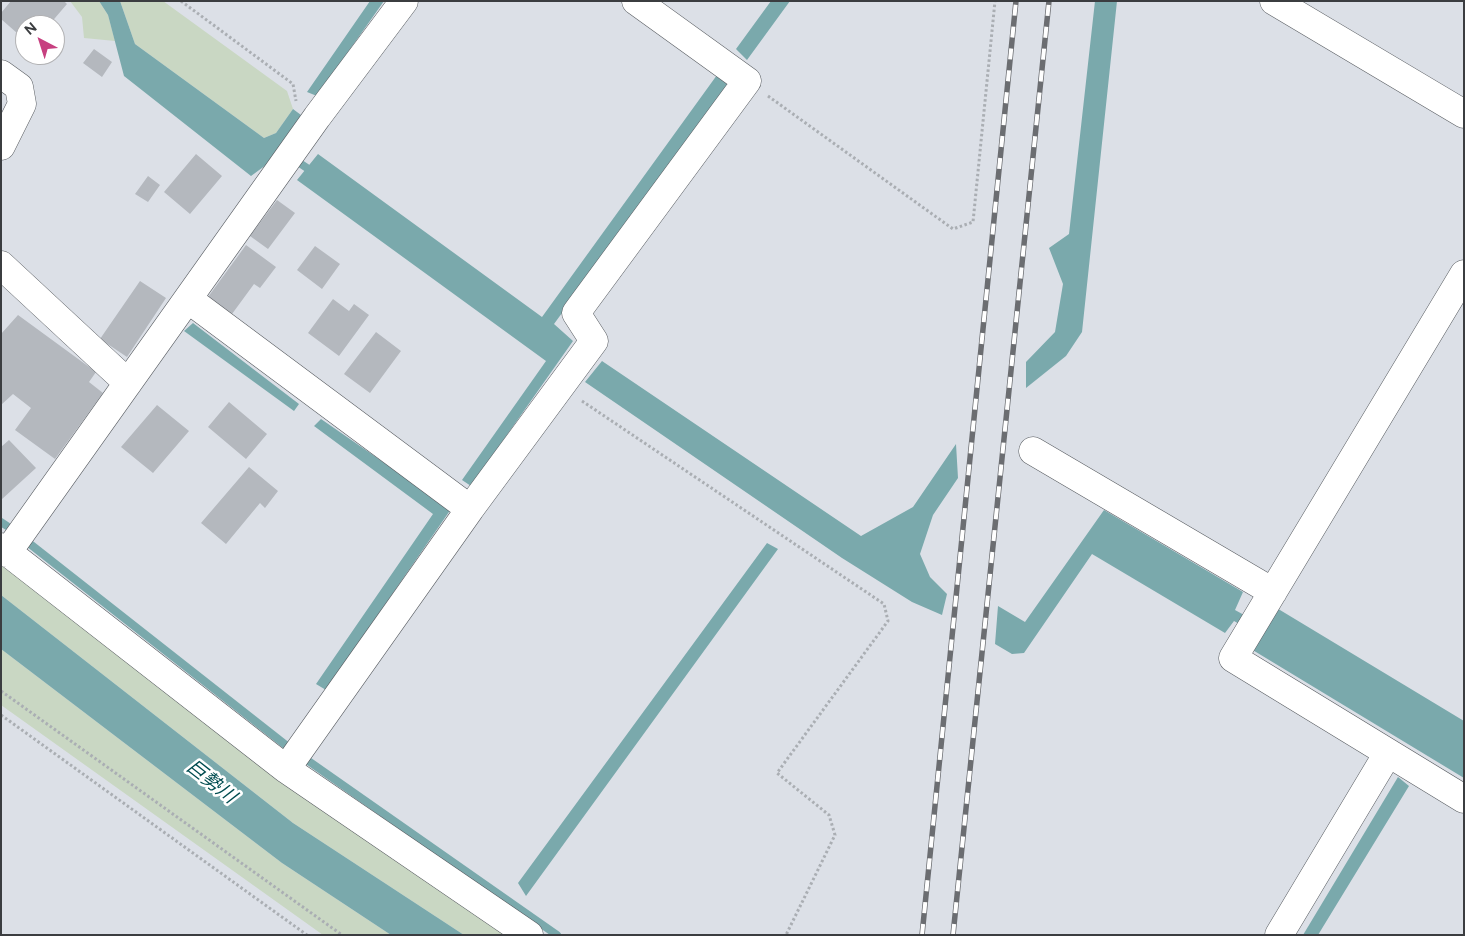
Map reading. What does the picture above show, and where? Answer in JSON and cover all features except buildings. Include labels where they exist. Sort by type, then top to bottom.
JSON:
[{"type":"street","points":[[404,1],[317,117],[128,383],[4,550],[286,769],[529,935]]},
{"type":"street","points":[[286,769],[470,509],[594,341],[576,313],[747,81],[636,1]]},
{"type":"street","points":[[1274,1],[1464,114]]},
{"type":"street","points":[[1,74],[19,87],[22,104],[1,146]]},
{"type":"street","points":[[1,265],[128,383]]},
{"type":"street","points":[[1464,274],[1233,658],[1464,799]]},
{"type":"street","points":[[188,299],[470,509]]},
{"type":"street","points":[[1033,451],[1260,614]]},
{"type":"street","points":[[1279,935],[1388,753]]},
{"type":"path","points":[[181,1],[294,84],[296,101],[317,117]]},
{"type":"path","points":[[747,81],[953,229],[973,222],[995,1]]},
{"type":"path","points":[[572,370],[884,604],[888,621],[776,773],[829,815],[835,835],[786,935]]},
{"type":"path","points":[[1,691],[342,935]]},
{"type":"path","points":[[1,715],[307,935]]},
{"type":"green space","points":[[70,1],[99,1],[108,15],[115,41],[84,38],[82,17]]},
{"type":"green space","points":[[120,1],[163,1],[287,91],[293,109],[276,133],[264,138],[135,44]]},
{"type":"green space","points":[[1,561],[510,935],[464,935],[293,823],[1,595]]},
{"type":"green space","points":[[1,649],[282,863],[391,935],[323,935],[1,705]]},
{"type":"water","points":[[99,1],[120,1],[135,44],[264,138],[276,133],[293,109],[301,115],[266,165],[251,176],[124,76],[108,15]]},
{"type":"water","points":[[370,1],[384,1],[317,96],[307,92]]},
{"type":"water","points":[[771,1],[790,1],[747,60],[736,49]]},
{"type":"water","points":[[1095,1],[1117,1],[1082,332],[1066,356],[1026,388],[1026,362],[1055,332],[1063,284],[1049,248],[1069,234]]},
{"type":"water","points":[[717,75],[728,85],[554,324],[573,341],[471,486],[462,480],[546,361],[297,180],[318,154],[542,317]]},
{"type":"water","points":[[193,323],[299,404],[294,411],[184,331]]},
{"type":"water","points":[[602,361],[861,536],[913,507],[956,444],[958,478],[933,515],[920,554],[930,577],[947,594],[942,615],[912,602],[842,558],[585,382]]},
{"type":"water","points":[[321,419],[451,509],[326,690],[316,684],[433,514],[314,426]]},
{"type":"water","points":[[1104,510],[1243,592],[1235,610],[1264,626],[1275,607],[1464,721],[1464,778],[1251,649],[1259,635],[1234,621],[1225,633],[1092,554],[1024,653],[1012,654],[995,644],[998,606],[1025,622]]},
{"type":"water","points":[[767,543],[778,549],[526,896],[518,883]]},
{"type":"water","name":"巨勢川","points":[[1,595],[293,823],[464,935],[391,935],[282,863],[1,649]]},
{"type":"water","points":[[1398,777],[1409,786],[1318,935],[1303,935]]},
{"type":"waterway","points":[[292,158],[307,168]]},
{"type":"waterway","points":[[1,522],[7,526]]},
{"type":"waterway","points":[[30,544],[287,746],[557,935]]},
{"type":"railway","points":[[922,935],[1016,1]]},
{"type":"railway","points":[[953,935],[1049,1]]}]
